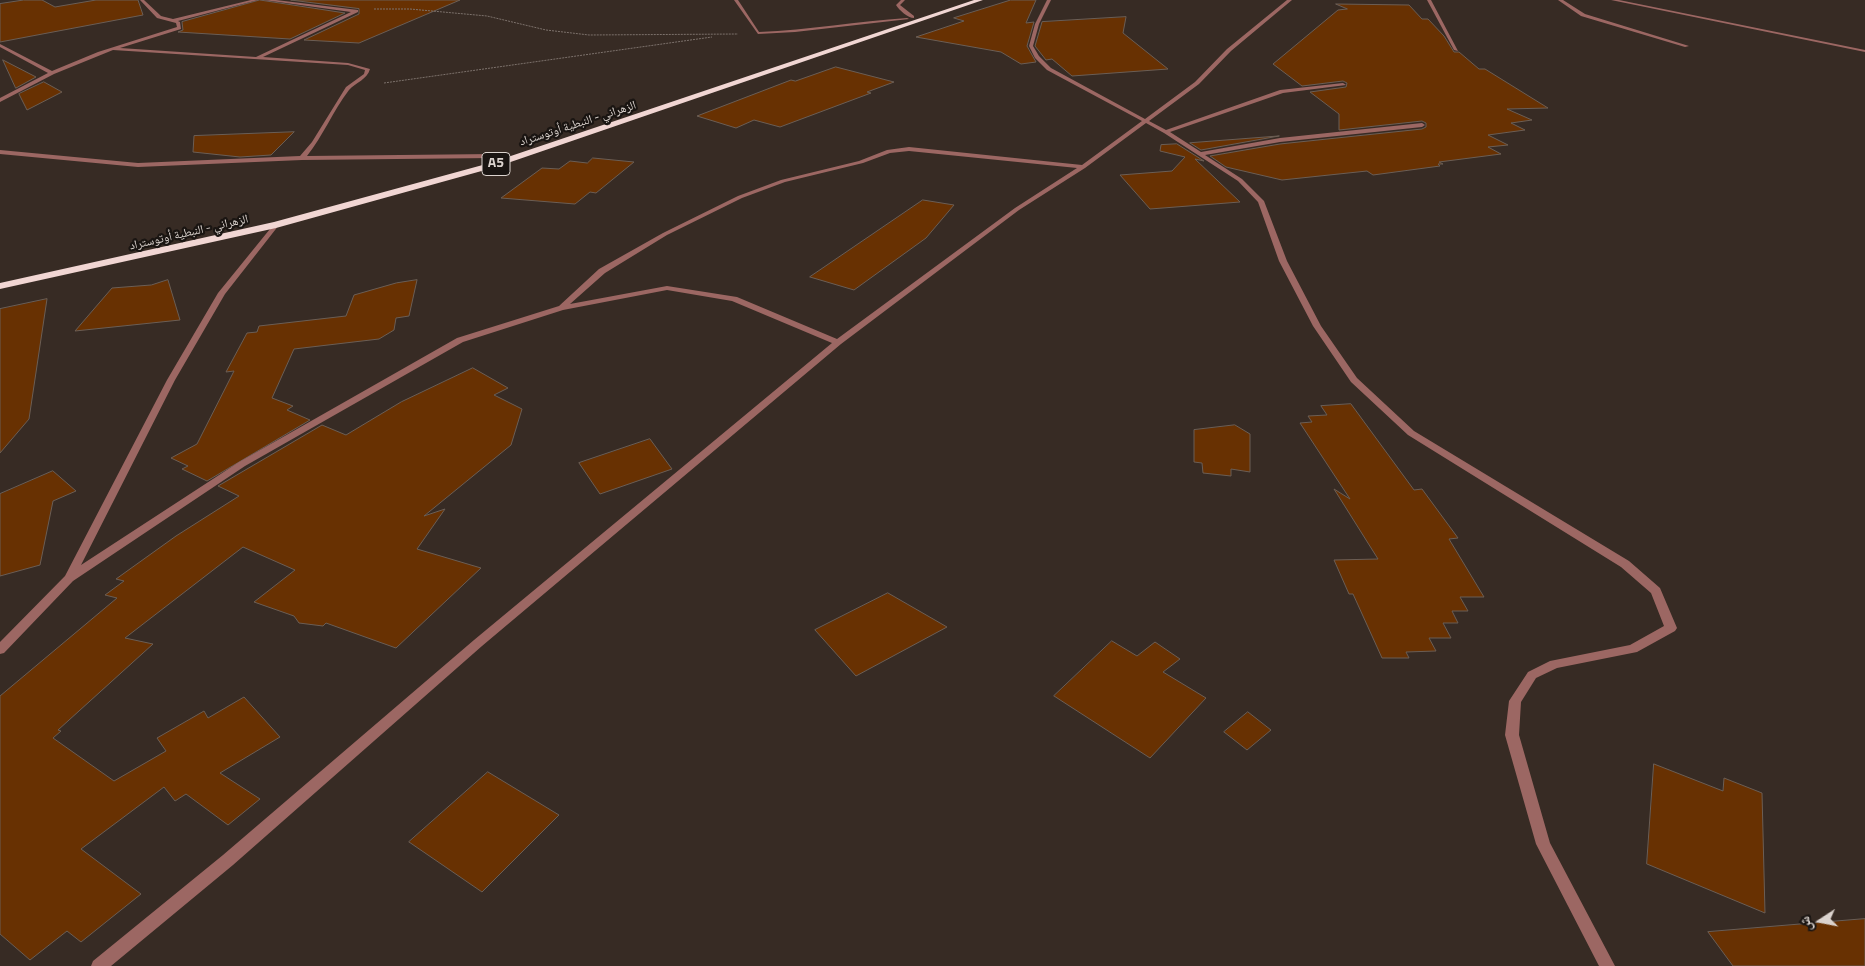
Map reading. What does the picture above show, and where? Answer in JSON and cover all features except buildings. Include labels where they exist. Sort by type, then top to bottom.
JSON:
[{"type":"highway","name":"الزهراني - النبطية أوتوستراد","points":[[0,276],[130,250],[272,216],[493,156],[923,13],[961,2],[980,0]]},
{"type":"highway","name":"الزهراني - النبطية أوتوستراد","points":[[0,286],[276,225],[493,165],[935,15],[961,2]]},
{"type":"highway","points":[[923,13],[935,15]]},
{"type":"street","points":[[142,1],[153,0]]},
{"type":"street","points":[[171,21],[256,0]]},
{"type":"street","points":[[266,0],[356,11]]},
{"type":"street","points":[[736,0],[758,33],[909,18]]},
{"type":"street","points":[[903,0],[898,5],[909,18]]},
{"type":"street","points":[[1049,0],[1036,24],[1031,46],[1037,58],[1049,69],[1166,132],[1240,180],[1262,201],[1283,262],[1317,326],[1354,380],[1411,434],[1625,564],[1656,591],[1671,628],[1633,649],[1554,664],[1532,675],[1515,701],[1512,736],[1543,844],[1607,966]]},
{"type":"street","points":[[99,966],[228,860],[478,642],[838,342],[1017,209],[1082,167],[1197,83],[1229,50],[1290,0]]},
{"type":"street","points":[[1429,0],[1456,50]]},
{"type":"street","points":[[1560,0],[1583,15],[1687,46]]},
{"type":"street","points":[[1613,0],[1865,51]]},
{"type":"street","points":[[0,100],[52,73],[113,49],[179,28],[178,22],[159,17],[142,1]]},
{"type":"street","points":[[257,58],[356,11]]},
{"type":"street","points":[[0,45],[52,73]]},
{"type":"street","points":[[113,49],[348,64],[368,69],[366,75],[348,88],[314,143],[302,158]]},
{"type":"street","points":[[1166,132],[1282,91],[1343,85]]},
{"type":"street","points":[[1200,154],[1280,140],[1422,125]]},
{"type":"street","points":[[561,308],[602,271],[665,234],[732,201],[783,182],[861,162],[889,151],[914,150],[1082,167]]},
{"type":"street","points":[[0,152],[138,165],[302,158],[493,156]]},
{"type":"street","points":[[69,578],[170,380],[222,293],[276,225]]},
{"type":"street","points":[[0,650],[69,578],[242,464],[460,340],[561,308],[667,288],[734,299],[838,342]]},
{"type":"path","points":[[356,11],[378,8],[452,12],[487,16],[546,30],[589,35],[725,35],[758,33]]},
{"type":"path","points":[[348,88],[725,35]]}]
